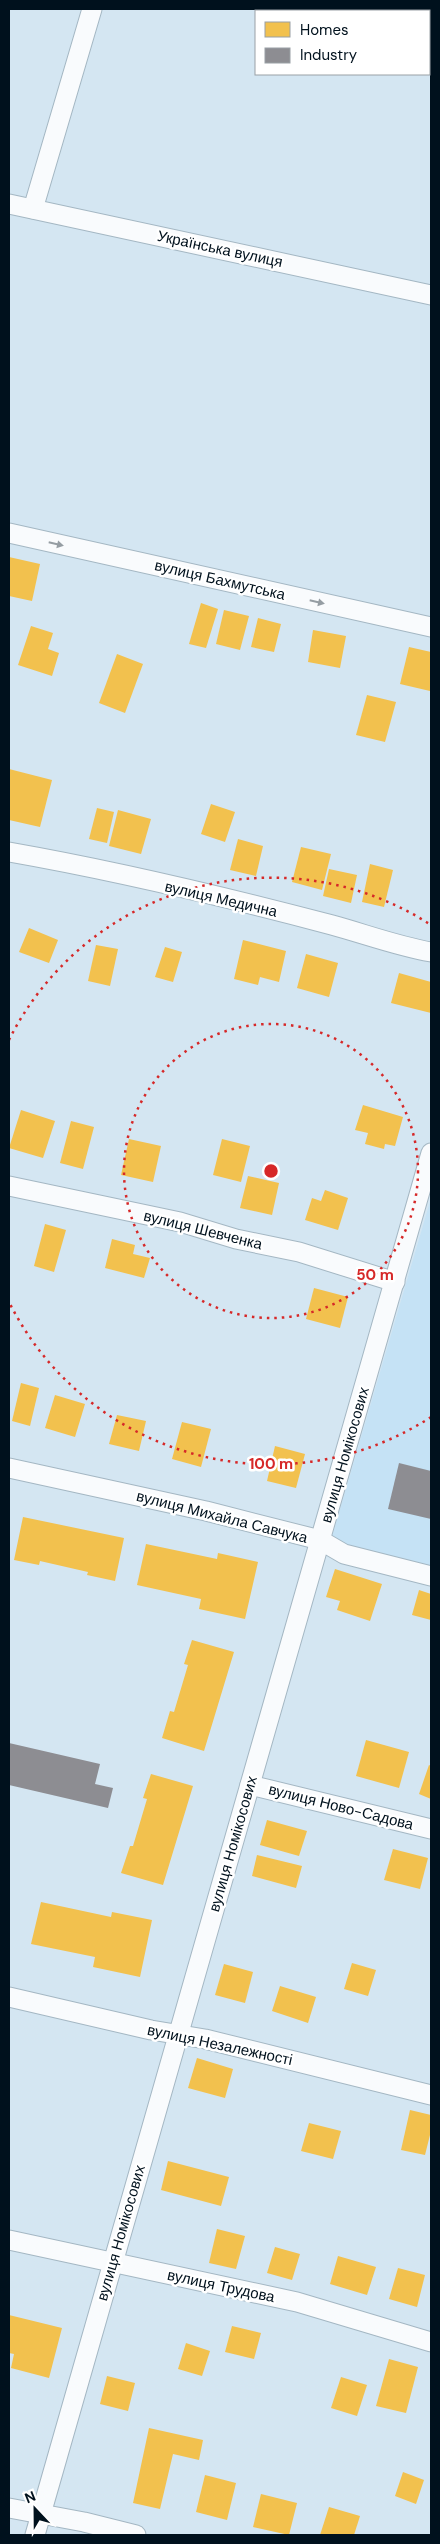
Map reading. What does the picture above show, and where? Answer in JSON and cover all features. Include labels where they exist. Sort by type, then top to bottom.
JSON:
[{"type":"street","points":[[33,209],[92,9]]},
{"type":"street","name":"Українська вулиця","points":[[9,204],[431,295]]},
{"type":"street","name":"вулиця Бахмутська","points":[[9,534],[431,627]]},
{"type":"street","name":"вулиця Медична","points":[[9,852],[144,880],[333,925],[410,948],[431,952]]},
{"type":"street","name":"вулиця Номікосових","points":[[34,2535],[431,1153]]},
{"type":"street","name":"вулиця Шевченка","points":[[9,1186],[180,1222],[236,1240],[299,1252],[395,1282]]},
{"type":"street","name":"вулиця Михайла Савчука","points":[[9,1468],[206,1511],[320,1540],[344,1554],[431,1576]]},
{"type":"street","name":"вулиця Ново-Садова","points":[[250,1785],[431,1829]]},
{"type":"street","name":"вулиця Незалежності","points":[[9,1997],[205,2039],[431,2095]]},
{"type":"street","name":"вулиця Трудова","points":[[9,2240],[297,2302],[431,2342]]},
{"type":"street","points":[[9,2508],[84,2522],[136,2535]]},
{"type":"shaded area","points":[[431,1198],[431,1568],[331,1540]]},
{"type":"building: Homes","points":[[9,557],[40,564],[32,601],[9,596]]},
{"type":"building: Homes","points":[[201,603],[218,609],[206,648],[189,644]]},
{"type":"building: Homes","points":[[224,610],[249,616],[240,650],[216,644]]},
{"type":"building: Homes","points":[[258,618],[281,624],[274,652],[251,647]]},
{"type":"building: Homes","points":[[31,626],[53,633],[48,649],[59,653],[52,676],[18,665]]},
{"type":"building: Homes","points":[[313,630],[346,636],[340,668],[308,662]]},
{"type":"building: Homes","points":[[409,647],[431,652],[430,691],[400,684]]},
{"type":"building: Homes","points":[[117,654],[143,664],[125,713],[99,703]]},
{"type":"building: Homes","points":[[367,695],[396,702],[385,742],[356,735]]},
{"type":"building: Homes","points":[[9,769],[52,780],[40,827],[9,820]]},
{"type":"building: Homes","points":[[211,804],[235,812],[225,842],[201,834]]},
{"type":"building: Homes","points":[[97,808],[114,812],[107,843],[89,839]]},
{"type":"building: Homes","points":[[118,810],[151,819],[141,854],[109,846]]},
{"type":"building: Homes","points":[[238,839],[263,846],[256,876],[230,870]]},
{"type":"building: Homes","points":[[301,847],[331,854],[322,890],[292,882]]},
{"type":"building: Homes","points":[[370,864],[393,870],[384,907],[362,902]]},
{"type":"building: Homes","points":[[329,869],[357,875],[351,903],[323,896]]},
{"type":"building: Homes","points":[[29,928],[58,940],[49,963],[19,952]]},
{"type":"building: Homes","points":[[243,940],[286,951],[279,982],[260,977],[258,985],[234,979]]},
{"type":"building: Homes","points":[[96,945],[118,949],[110,986],[88,981]]},
{"type":"building: Homes","points":[[165,947],[182,952],[173,982],[155,977]]},
{"type":"building: Homes","points":[[306,954],[338,963],[329,997],[297,988]]},
{"type":"building: Homes","points":[[399,973],[431,982],[431,1013],[391,1003]]},
{"type":"building: Homes","points":[[363,1105],[403,1117],[395,1146],[385,1144],[384,1149],[365,1144],[368,1133],[355,1130]]},
{"type":"building: Homes","points":[[21,1110],[55,1121],[43,1158],[9,1148]]},
{"type":"building: Homes","points":[[71,1121],[94,1127],[83,1169],[60,1163]]},
{"type":"building: Homes","points":[[129,1139],[161,1146],[153,1182],[121,1175]]},
{"type":"building: Homes","points":[[222,1139],[250,1146],[241,1182],[213,1175]]},
{"type":"building: Homes","points":[[248,1176],[279,1183],[272,1215],[240,1208]]},
{"type":"building: Homes","points":[[325,1190],[348,1198],[338,1230],[305,1220],[312,1198],[321,1201]]},
{"type":"building: Homes","points":[[45,1224],[66,1230],[54,1272],[34,1266]]},
{"type":"building: Homes","points":[[112,1239],[135,1245],[133,1254],[150,1258],[144,1278],[105,1268]]},
{"type":"building: Homes","points":[[314,1288],[348,1297],[340,1328],[306,1319]]},
{"type":"building: Homes","points":[[21,1383],[39,1388],[30,1426],[12,1421]]},
{"type":"building: Homes","points":[[55,1395],[85,1404],[75,1437],[45,1428]]},
{"type":"building: Homes","points":[[117,1415],[146,1421],[139,1451],[109,1444]]},
{"type":"building: Homes","points":[[182,1422],[211,1429],[201,1467],[172,1459]]},
{"type":"building: Homes","points":[[275,1446],[305,1454],[296,1488],[267,1481]]},
{"type":"building: Homes","points":[[23,1517],[124,1538],[115,1581],[87,1575],[88,1572],[40,1561],[39,1565],[14,1560]]},
{"type":"building: Homes","points":[[146,1544],[217,1559],[218,1553],[258,1562],[245,1619],[199,1609],[201,1599],[137,1585]]},
{"type":"building: Homes","points":[[335,1569],[382,1584],[370,1621],[337,1610],[340,1601],[326,1597]]},
{"type":"building: Homes","points":[[419,1590],[431,1594],[431,1620],[412,1615]]},
{"type":"building: Homes","points":[[192,1640],[234,1652],[204,1751],[162,1738],[170,1711],[174,1712],[188,1665],[184,1664]]},
{"type":"building: Homes","points":[[366,1740],[409,1752],[399,1788],[356,1776]]},
{"type":"building: Homes","points":[[429,1765],[431,1766],[431,1799],[419,1794]]},
{"type":"building: Homes","points":[[151,1774],[193,1786],[163,1885],[121,1873],[130,1846],[133,1846],[147,1799],[143,1798]]},
{"type":"building: Homes","points":[[267,1820],[307,1831],[299,1856],[260,1845]]},
{"type":"building: Homes","points":[[393,1849],[428,1858],[420,1889],[384,1880]]},
{"type":"building: Homes","points":[[257,1855],[302,1866],[296,1888],[252,1876]]},
{"type":"building: Homes","points":[[41,1902],[111,1917],[112,1912],[152,1920],[140,1977],[93,1967],[95,1957],[31,1944]]},
{"type":"building: Homes","points":[[352,1963],[376,1970],[368,1996],[344,1989]]},
{"type":"building: Homes","points":[[224,1964],[253,1972],[245,2003],[215,1995]]},
{"type":"building: Homes","points":[[280,1986],[316,1997],[308,2023],[272,2011]]},
{"type":"building: Homes","points":[[197,2058],[233,2069],[225,2098],[188,2088]]},
{"type":"building: Homes","points":[[410,2110],[431,2115],[431,2131],[425,2155],[401,2150]]},
{"type":"building: Homes","points":[[309,2123],[341,2131],[333,2159],[301,2151]]},
{"type":"building: Homes","points":[[168,2161],[229,2177],[221,2206],[161,2190]]},
{"type":"building: Homes","points":[[217,2229],[245,2236],[236,2269],[209,2263]]},
{"type":"building: Homes","points":[[275,2247],[300,2254],[292,2280],[267,2273]]},
{"type":"building: Homes","points":[[338,2256],[376,2267],[367,2295],[330,2284]]},
{"type":"building: Homes","points":[[398,2268],[425,2275],[417,2307],[389,2299]]},
{"type":"building: Homes","points":[[9,2315],[62,2328],[49,2378],[11,2368],[14,2354],[9,2353]]},
{"type":"building: Homes","points":[[232,2326],[261,2333],[254,2359],[225,2352]]},
{"type":"building: Homes","points":[[186,2343],[210,2351],[202,2376],[178,2369]]},
{"type":"building: Homes","points":[[389,2359],[418,2367],[406,2413],[376,2406]]},
{"type":"building: Homes","points":[[107,2376],[135,2383],[128,2411],[100,2404]]},
{"type":"building: Homes","points":[[341,2377],[367,2385],[357,2416],[331,2408]]},
{"type":"building: Homes","points":[[149,2428],[203,2440],[199,2460],[173,2454],[160,2509],[133,2503]]},
{"type":"building: Homes","points":[[403,2472],[424,2480],[416,2504],[395,2496]]},
{"type":"building: Homes","points":[[205,2475],[236,2483],[227,2520],[196,2512]]},
{"type":"building: Homes","points":[[261,2494],[297,2503],[289,2535],[253,2527]]},
{"type":"building: Homes","points":[[329,2507],[360,2516],[354,2535],[320,2535]]},
{"type":"building: Industry","points":[[399,1463],[431,1471],[431,1519],[388,1509]]},
{"type":"building: Industry","points":[[9,1743],[100,1764],[95,1784],[113,1788],[108,1808],[9,1785]]}]
